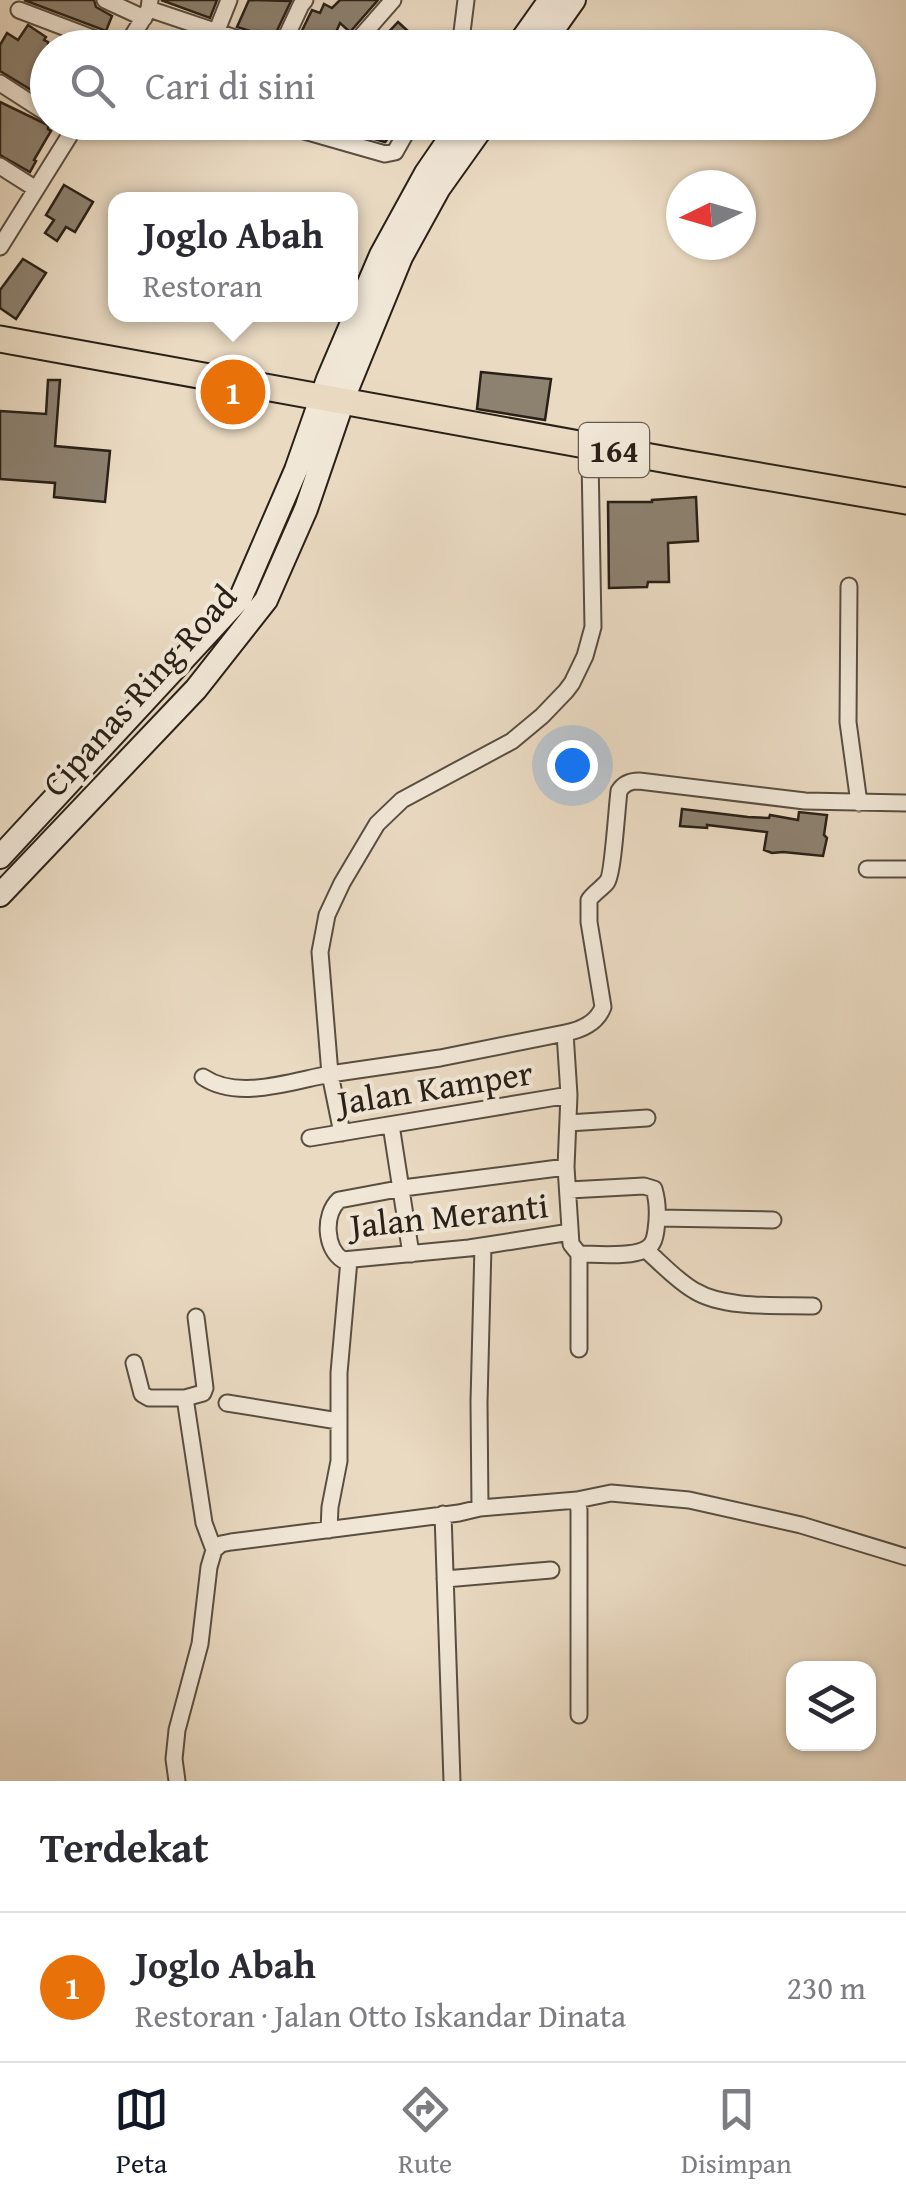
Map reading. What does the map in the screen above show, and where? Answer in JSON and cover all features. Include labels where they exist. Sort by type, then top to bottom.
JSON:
[{"type":"main road","name":"164","points":[[0,339],[906,501]]},
{"type":"street","points":[[105,0],[148,9],[192,30]]},
{"type":"street","points":[[217,30],[228,0]]},
{"type":"street","points":[[290,30],[305,0]]},
{"type":"street","points":[[366,30],[392,0]]},
{"type":"street","points":[[462,30],[466,0]]},
{"type":"street","points":[[529,30],[550,0]]},
{"type":"street","points":[[553,30],[574,0]]},
{"type":"street","points":[[134,30],[148,9]]},
{"type":"street","points":[[18,10],[73,30]]},
{"type":"street","points":[[0,83],[30,102]]},
{"type":"street","points":[[0,246],[63,140]]},
{"type":"street","points":[[336,140],[385,154],[394,152],[401,140]]},
{"type":"street","points":[[333,400],[380,256],[449,140]]},
{"type":"street","points":[[333,400],[401,257],[439,188],[473,140]]},
{"type":"street","points":[[0,166],[36,190]]},
{"type":"street","name":"Cipanas Ring Road","points":[[0,857],[242,596],[296,470],[333,400]]},
{"type":"street","name":"Cipanas Ring Road","points":[[0,895],[196,690],[266,600],[306,509],[333,400]]},
{"type":"street","points":[[342,1132],[330,1074],[320,952],[326,915],[376,824],[402,800],[512,741],[572,684],[593,627],[592,446]]},
{"type":"street","points":[[849,586],[848,722],[859,803]]},
{"type":"street","points":[[203,1078],[229,1088],[261,1087],[440,1058],[588,1025],[600,1016],[603,1007],[589,900],[611,874],[622,785],[639,781],[805,801],[906,803]]},
{"type":"street","points":[[867,869],[906,869]]},
{"type":"street","points":[[565,1033],[570,1096],[566,1167],[571,1244],[579,1254],[579,1349]]},
{"type":"street","name":"Jalan Kamper","points":[[310,1138],[570,1096]]},
{"type":"street","points":[[568,1123],[646,1118]]},
{"type":"street","points":[[391,1125],[411,1254]]},
{"type":"street","points":[[402,1188],[566,1167]]},
{"type":"street","points":[[569,1190],[644,1186],[654,1189],[658,1218],[654,1242],[646,1250],[579,1254]]},
{"type":"street","name":"Jalan Meranti","points":[[402,1188],[338,1200],[328,1214],[331,1245],[338,1259],[483,1246],[570,1232]]},
{"type":"street","points":[[658,1218],[773,1220]]},
{"type":"street","points":[[480,1508],[483,1246]]},
{"type":"street","points":[[646,1250],[692,1290],[711,1299],[813,1306]]},
{"type":"street","points":[[329,1530],[339,1461],[342,1336],[349,1260]]},
{"type":"street","points":[[134,1362],[142,1394],[149,1398],[203,1394],[196,1317]]},
{"type":"street","points":[[185,1398],[204,1524],[214,1550]]},
{"type":"street","points":[[227,1403],[338,1421]]},
{"type":"street","points":[[176,1781],[177,1730],[200,1644],[209,1567],[214,1550],[221,1544],[611,1493],[690,1500],[802,1525],[906,1558]]},
{"type":"street","points":[[578,1500],[579,1715]]},
{"type":"street","points":[[443,1514],[452,1781]]},
{"type":"street","points":[[445,1578],[551,1570]]},
{"type":"building","points":[[24,0],[94,0],[96,7],[112,16],[103,30]]},
{"type":"building","points":[[161,0],[217,0],[210,18]]},
{"type":"building","points":[[249,0],[291,1],[277,30],[237,27]]},
{"type":"building","points":[[340,0],[378,0],[352,30],[340,23],[337,30],[302,30],[312,10],[320,13],[324,4],[332,8]]},
{"type":"building","points":[[398,22],[407,30],[391,30]]},
{"type":"building","points":[[28,25],[36,30],[30,30],[30,89],[0,71],[0,45],[7,33],[18,40]]},
{"type":"building","points":[[0,102],[30,116],[30,140],[46,140],[30,172],[0,155]]},
{"type":"building","points":[[64,185],[93,202],[75,232],[66,227],[57,241],[45,233],[54,220],[46,215]]},
{"type":"building","points":[[23,259],[46,273],[16,319],[0,308],[0,290]]},
{"type":"building","points":[[481,372],[551,379],[545,420],[477,409]]},
{"type":"building","points":[[48,380],[60,380],[55,446],[110,451],[105,502],[54,497],[55,483],[0,479],[0,411],[46,414]]},
{"type":"building","points":[[696,497],[698,541],[668,543],[669,582],[609,588],[608,502]]},
{"type":"building","points":[[682,809],[798,820],[799,812],[827,815],[823,856],[764,850],[767,832],[680,826]]},
{"type":"place","name":"Joglo Abah","points":[[233,392]]}]
